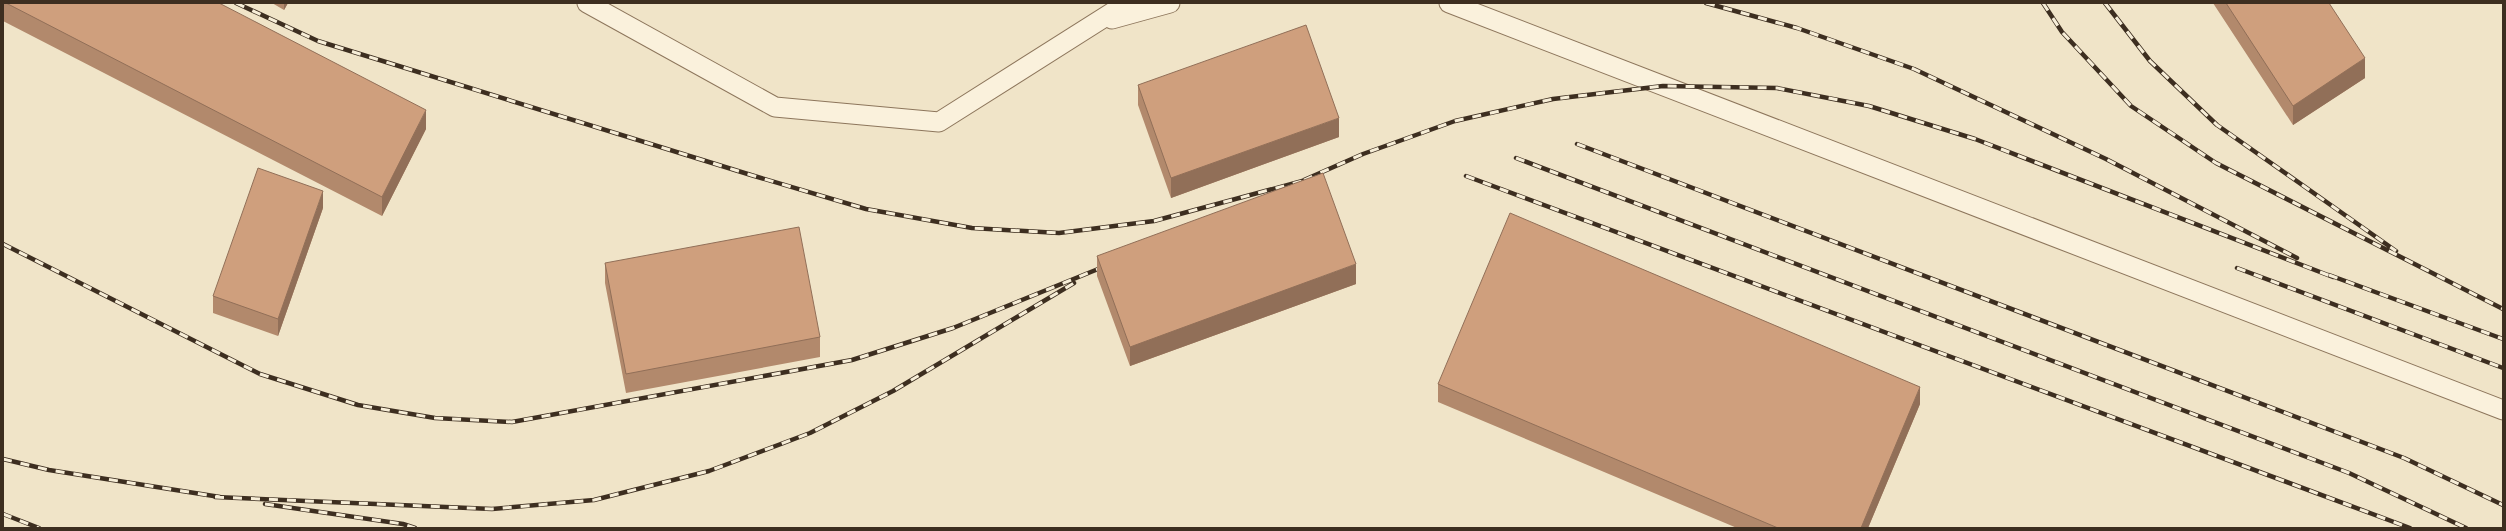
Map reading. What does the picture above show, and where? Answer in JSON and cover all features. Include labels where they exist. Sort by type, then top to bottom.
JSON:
[{"type":"lane","points":[[587,3],[775,107],[938,122],[1099,23],[1127,3]]},
{"type":"lane","points":[[1099,23],[1170,3]]},
{"type":"lane","points":[[1449,3],[2503,410]]},
{"type":"building","points":[[6,3],[219,3],[426,110],[382,197]]},
{"type":"building","points":[[2226,3],[2329,3],[2365,58],[2293,106]]},
{"type":"building","points":[[1306,25],[1339,118],[1171,178],[1138,85]]},
{"type":"building","points":[[258,168],[323,191],[278,319],[213,296]]},
{"type":"building","points":[[1323,173],[1356,264],[1130,347],[1097,256]]},
{"type":"building","points":[[1510,213],[1920,387],[1861,528],[1778,528],[1438,384]]},
{"type":"building","points":[[799,227],[820,337],[626,374],[605,263]]},
{"type":"railway","points":[[236,3],[318,41],[751,175],[866,209],[972,228],[1059,233],[1154,221],[1306,180]]},
{"type":"railway","points":[[1706,3],[1797,28],[1914,69],[2106,159],[2297,258]]},
{"type":"railway","points":[[2043,3],[2062,32],[2131,106],[2216,163],[2503,309]]},
{"type":"railway","points":[[2105,3],[2150,61],[2217,125],[2396,251]]},
{"type":"railway","points":[[1304,180],[1363,154],[1455,121],[1553,99],[1663,86],[1777,88],[1869,106],[1975,139],[2333,277]]},
{"type":"railway","points":[[1577,144],[2404,458],[2503,505]]},
{"type":"railway","points":[[1516,158],[2349,473],[2466,528]]},
{"type":"railway","points":[[1466,176],[2410,528]]},
{"type":"railway","points":[[3,244],[260,374],[358,405],[435,418],[512,422],[852,360],[953,328],[1108,265]]},
{"type":"railway","points":[[2237,268],[2503,368]]},
{"type":"railway","points":[[2329,275],[2503,339]]},
{"type":"railway","points":[[215,497],[492,509],[594,500],[709,471],[810,433],[893,391],[1074,283]]},
{"type":"railway","points":[[3,459],[49,470],[220,497]]},
{"type":"railway","points":[[265,504],[403,524],[415,528]]},
{"type":"railway","points":[[3,514],[39,528]]}]
